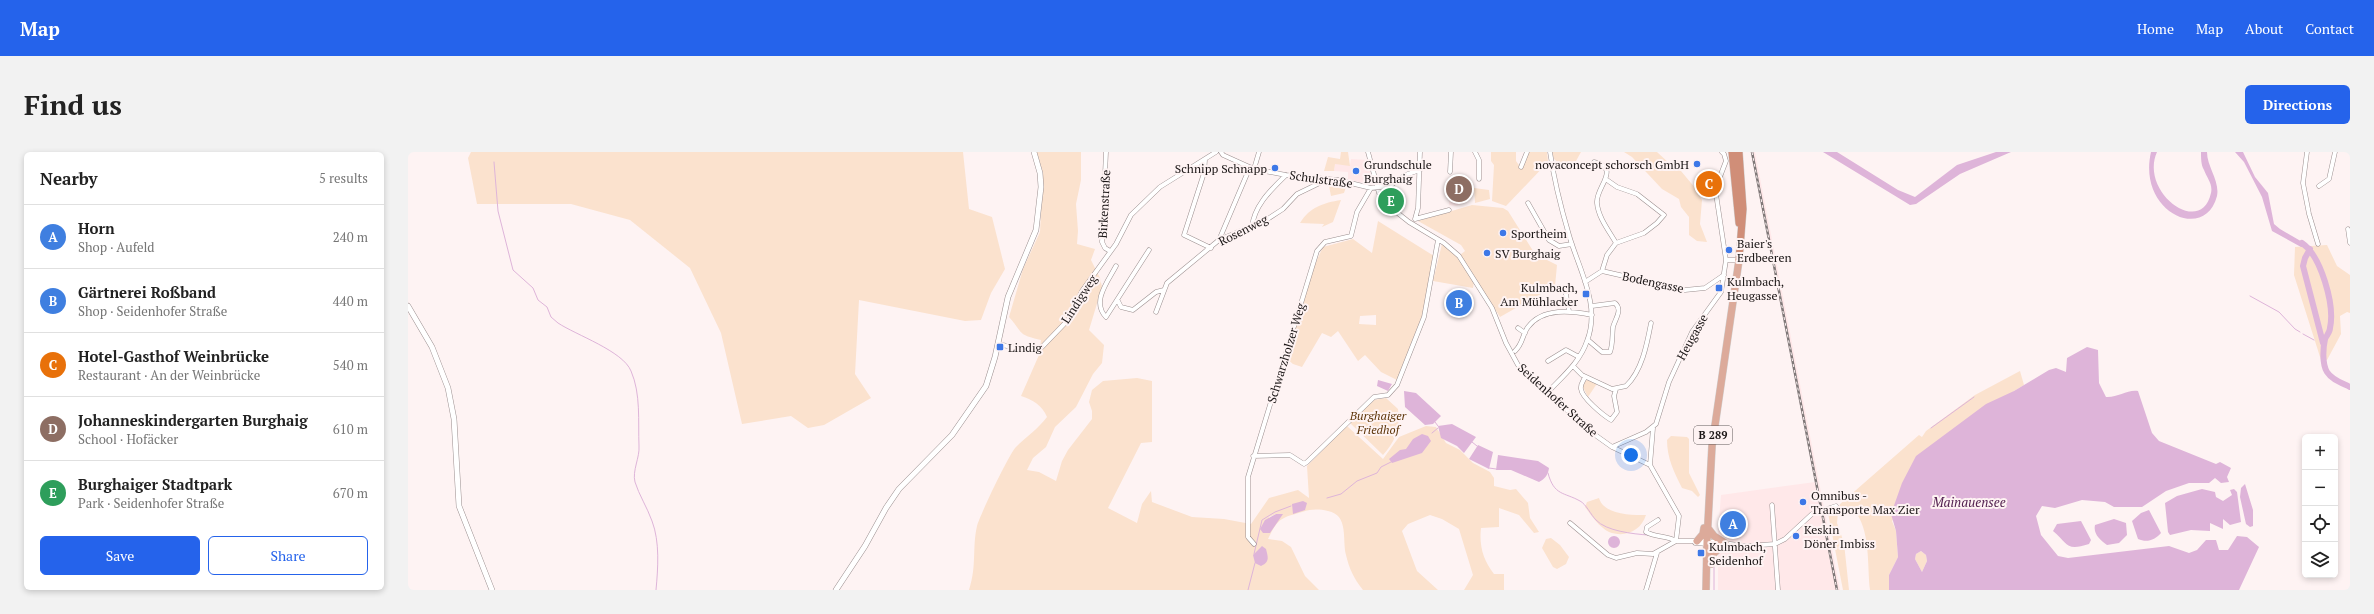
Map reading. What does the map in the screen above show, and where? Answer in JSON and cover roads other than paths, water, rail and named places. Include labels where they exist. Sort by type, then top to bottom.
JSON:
[{"type":"highway","name":"B 289","points":[[1732,152],[1741,240]]},
{"type":"highway","name":"B 289","points":[[1739,152],[1744,209],[1739,260]]},
{"type":"main road","name":"B 289","points":[[1707,590],[1707,523],[1716,416],[1739,260]]},
{"type":"main road","points":[[1697,541],[1703,534],[1707,523]]},
{"type":"main road","points":[[1707,523],[1714,536],[1724,545],[1712,554],[1707,590]]},
{"type":"street","points":[[836,590],[865,546],[886,508],[899,489],[952,435],[986,386],[998,344],[1008,297],[1036,230],[1041,187],[1040,173],[1034,152]]},
{"type":"street","name":"Birkenstraße","points":[[1106,152],[1102,242],[1103,246],[1110,251]]},
{"type":"street","name":"Lindigweg","points":[[998,344],[1021,349],[1042,347],[1068,320],[1082,291],[1110,251],[1131,215],[1160,187],[1216,152]]},
{"type":"street","name":"Schulstraße","points":[[1221,152],[1223,155],[1252,168],[1286,175],[1328,179],[1371,188],[1390,186],[1405,175],[1420,170]]},
{"type":"street","points":[[1219,240],[1259,152]]},
{"type":"street","points":[[1368,152],[1377,188]]},
{"type":"street","points":[[1415,219],[1418,208],[1420,152]]},
{"type":"street","points":[[1450,172],[1451,152]]},
{"type":"street","points":[[1475,152],[1479,160],[1480,179]]},
{"type":"street","points":[[1521,166],[1526,152]]},
{"type":"street","points":[[1548,392],[1573,366],[1579,357],[1588,340],[1592,315],[1592,306],[1558,195],[1550,152]]},
{"type":"street","name":"Heugasse","points":[[1650,465],[1653,428],[1659,417],[1669,382],[1692,332],[1721,292],[1726,260],[1716,194],[1718,182],[1726,161],[1722,152]]},
{"type":"street","points":[[2307,152],[2303,183],[2309,214],[2318,244]]},
{"type":"street","points":[[2320,186],[2329,179],[2335,152]]},
{"type":"street","points":[[1205,160],[1204,173],[1184,235],[1211,248]]},
{"type":"street","points":[[1594,162],[1603,167],[1607,172],[1607,180],[1598,192],[1596,202],[1605,226],[1616,243]]},
{"type":"street","points":[[1252,227],[1256,213],[1262,202],[1286,175]]},
{"type":"street","name":"Rosenweg","points":[[1156,312],[1167,284],[1219,240],[1252,227],[1283,208],[1297,194],[1328,179]]},
{"type":"street","points":[[1585,282],[1602,271],[1607,255],[1616,243],[1644,233],[1657,224],[1664,215],[1637,194],[1617,187],[1607,180]]},
{"type":"street","name":"Schwarzholzer Weg","points":[[1254,544],[1248,537],[1246,500],[1248,477],[1253,456],[1317,251],[1325,242],[1351,236],[1357,212],[1371,188]]},
{"type":"street","name":"Seidenhofer Straße","points":[[1377,188],[1390,207],[1409,222],[1456,253],[1483,292],[1499,320],[1506,343],[1518,365],[1527,375],[1548,392],[1591,432],[1612,447],[1650,465]]},
{"type":"street","points":[[1528,203],[1549,240],[1559,246],[1572,244]]},
{"type":"street","points":[[1409,222],[1449,210]]},
{"type":"street","points":[[2348,229],[2350,243]]},
{"type":"street","points":[[1253,456],[1290,456],[1304,464],[1374,397],[1388,395],[1397,385],[1424,317],[1438,240]]},
{"type":"street","points":[[1116,266],[1100,300],[1102,313],[1106,317],[1118,301],[1149,250]]},
{"type":"street","points":[[1726,260],[1739,260]]},
{"type":"street","name":"Bodengasse","points":[[1602,271],[1685,290],[1705,288],[1724,274]]},
{"type":"street","points":[[1560,287],[1565,289],[1570,311]]},
{"type":"street","name":"Rosenweg","points":[[1118,301],[1121,307],[1133,310],[1156,292],[1164,290]]},
{"type":"street","points":[[1588,340],[1602,352],[1610,352],[1613,327],[1618,314],[1618,307],[1615,304],[1592,306]]},
{"type":"street","points":[[408,306],[432,347],[448,388],[454,419],[459,506],[492,590]]},
{"type":"street","points":[[1515,351],[1521,344],[1529,325],[1541,317],[1570,311],[1592,315]]},
{"type":"street","points":[[1573,366],[1586,377],[1616,389],[1626,386],[1635,374],[1646,346],[1650,324]]},
{"type":"street","points":[[1518,328],[1525,333]]},
{"type":"street","points":[[1548,361],[1566,350],[1579,357]]},
{"type":"street","points":[[1586,377],[1581,384],[1582,392],[1598,412],[1611,420],[1617,412],[1614,396],[1616,389]]},
{"type":"street","points":[[1612,447],[1653,428]]},
{"type":"street","points":[[1650,465],[1679,516],[1676,541]]},
{"type":"street","points":[[1772,505],[1778,590]]},
{"type":"street","points":[[1689,541],[1724,545],[1775,544],[1785,539],[1812,514],[1836,506]]},
{"type":"street","points":[[1658,520],[1647,527],[1646,532],[1657,537],[1668,537],[1676,541],[1697,541],[1706,543]]},
{"type":"street","points":[[1570,523],[1611,557],[1657,553],[1676,541]]},
{"type":"street","points":[[1646,590],[1657,553]]},
{"type":"water","points":[[1823,152],[1837,152],[1898,190],[1915,197],[1957,165],[1996,152],[2011,152],[1960,174],[1916,204],[1910,205]]},
{"type":"water","points":[[2151,152],[2157,152],[2154,167],[2156,182],[2164,194],[2174,204],[2185,210],[2196,211],[2205,206],[2211,193],[2210,184],[2201,161],[2201,152],[2207,152],[2209,163],[2217,185],[2217,196],[2210,210],[2200,217],[2187,219],[2174,214],[2163,205],[2154,191],[2149,173]]},
{"type":"water","points":[[2235,152],[2243,152],[2255,177],[2268,193],[2274,224],[2311,247],[2301,247],[2272,231],[2262,197],[2244,162]]},
{"type":"water","name":"Mainauensee","points":[[2087,347],[2098,350],[2099,383],[2106,397],[2130,391],[2138,391],[2152,433],[2159,441],[2216,464],[2220,462],[2231,468],[2227,477],[2229,482],[2221,483],[2215,478],[2209,483],[2189,483],[2166,491],[2142,507],[2114,507],[2105,502],[2082,500],[2055,508],[2042,506],[2036,516],[2041,535],[2058,556],[2068,558],[2169,546],[2189,553],[2197,550],[2206,540],[2216,540],[2219,550],[2228,550],[2237,536],[2247,537],[2259,547],[2239,590],[1889,590],[1889,575],[1898,557],[1896,531],[1891,514],[1902,483],[1916,456],[1986,404],[2014,391],[2049,370],[2056,368],[2066,372],[2067,358]],"holes":[[[1921,551],[1926,555],[1927,561],[1922,572],[1915,559],[1916,554]]]},
{"type":"water","points":[[1378,380],[1392,384],[1388,391],[1377,386]]},
{"type":"water","points":[[1404,391],[1416,393],[1441,416],[1433,424],[1425,425],[1405,407]]},
{"type":"water","points":[[1452,424],[1476,437],[1464,453],[1457,446],[1441,438],[1438,426]]},
{"type":"water","points":[[1422,434],[1428,436],[1431,441],[1422,453],[1392,463],[1389,459],[1400,450],[1406,449],[1413,439]]},
{"type":"water","points":[[1478,445],[1493,452],[1489,469],[1469,459]]},
{"type":"water","points":[[1498,455],[1538,461],[1549,468],[1548,473],[1545,478],[1539,482],[1511,470],[1496,470]]},
{"type":"water","points":[[2245,484],[2253,510],[2253,526],[2250,527],[2246,524],[2240,497],[2241,488]]},
{"type":"water","points":[[2202,489],[2215,492],[2216,497],[2223,501],[2232,495],[2230,490],[2234,489],[2237,492],[2241,522],[2230,525],[2223,519],[2223,529],[2210,523],[2210,531],[2191,530],[2170,535],[2168,532],[2165,503],[2177,496]]},
{"type":"water","points":[[1303,501],[1307,503],[1305,510],[1293,514],[1292,504]]},
{"type":"water","points":[[2149,510],[2161,533],[2151,540],[2145,541],[2138,539],[2132,521],[2141,513]]},
{"type":"water","points":[[1276,514],[1283,514],[1270,533],[1263,533],[1260,529],[1265,520]]},
{"type":"water","points":[[2114,519],[2126,523],[2127,535],[2119,543],[2107,545],[2096,534],[2095,525]]},
{"type":"water","points":[[2081,521],[2091,540],[2089,544],[2071,547],[2053,531],[2057,524]]},
{"type":"water","points":[[1616,536],[1619,537],[1619,547],[1612,548],[1609,547],[1608,540],[1609,537]]},
{"type":"water","points":[[1262,546],[1266,549],[1268,559],[1266,563],[1261,566],[1255,563],[1253,555]]},
{"type":"waterway","points":[[494,162],[498,211],[513,270],[533,288],[538,300],[547,307],[551,317],[558,323],[609,350],[619,357],[631,371],[638,398],[639,450],[634,478],[655,529],[658,564],[656,590]]},
{"type":"waterway","points":[[2302,243],[2309,249],[2321,270],[2328,294],[2331,318],[2330,329],[2325,339],[2324,347],[2323,356],[2325,369],[2337,381],[2350,387]]},
{"type":"waterway","points":[[2310,249],[2303,266],[2323,343]]},
{"type":"waterway","points":[[2250,296],[2279,312],[2295,329],[2300,332]]},
{"type":"waterway","points":[[2303,334],[2314,340]]},
{"type":"waterway","points":[[1931,428],[1974,397]]},
{"type":"waterway","points":[[1435,422],[1438,426]]},
{"type":"waterway","points":[[1432,433],[1438,428]]},
{"type":"waterway","points":[[1472,442],[1477,446]]},
{"type":"waterway","points":[[1327,498],[1341,494],[1357,481],[1377,473],[1381,467],[1391,462]]},
{"type":"waterway","points":[[1489,468],[1496,469]]},
{"type":"waterway","points":[[1548,473],[1553,486],[1557,490],[1582,502],[1600,524],[1620,531],[1648,535]]},
{"type":"waterway","points":[[1254,554],[1262,520],[1275,512],[1291,506]]},
{"type":"waterway","points":[[1248,590],[1255,563]]},
{"type":"waterway","points":[[1714,567],[1714,590]]},
{"type":"railway","points":[[1752,152],[1837,590]]},
{"type":"place","name":"novaconcept schorsch GmbH","points":[[1697,164]]},
{"type":"place","name":"Schnipp Schnapp","points":[[1275,168]]},
{"type":"place","name":"Grundschule Burghaig","points":[[1356,171]]},
{"type":"place","name":"Hotel-Gasthof Weinbrücke","points":[[1709,184]]},
{"type":"place","name":"Johanneskindergarten Burghaig","points":[[1459,189]]},
{"type":"place","name":"Burghaiger Stadtpark","points":[[1391,201]]},
{"type":"place","name":"Sportheim","points":[[1503,233]]},
{"type":"place","name":"Baier's Erdbeeren","points":[[1729,250]]},
{"type":"place","name":"SV Burghaig","points":[[1487,253]]},
{"type":"place","name":"Kulmbach, Heugasse","points":[[1719,288]]},
{"type":"place","name":"Kulmbach, Am Mühlacker","points":[[1586,294]]},
{"type":"place","name":"Gärtnerei Roßband","points":[[1459,303]]},
{"type":"place","name":"Lindig","points":[[1000,347]]},
{"type":"place","name":"Omnibus - Transporte Max Zier","points":[[1803,502]]},
{"type":"place","name":"Horn","points":[[1733,524]]},
{"type":"place","name":"Keskin Döner Imbiss","points":[[1796,536]]},
{"type":"place","name":"Kulmbach, Seidenhof","points":[[1701,553]]},
{"type":"park label","name":"Burghaiger Friedhof","points":[[1378,422]]}]
